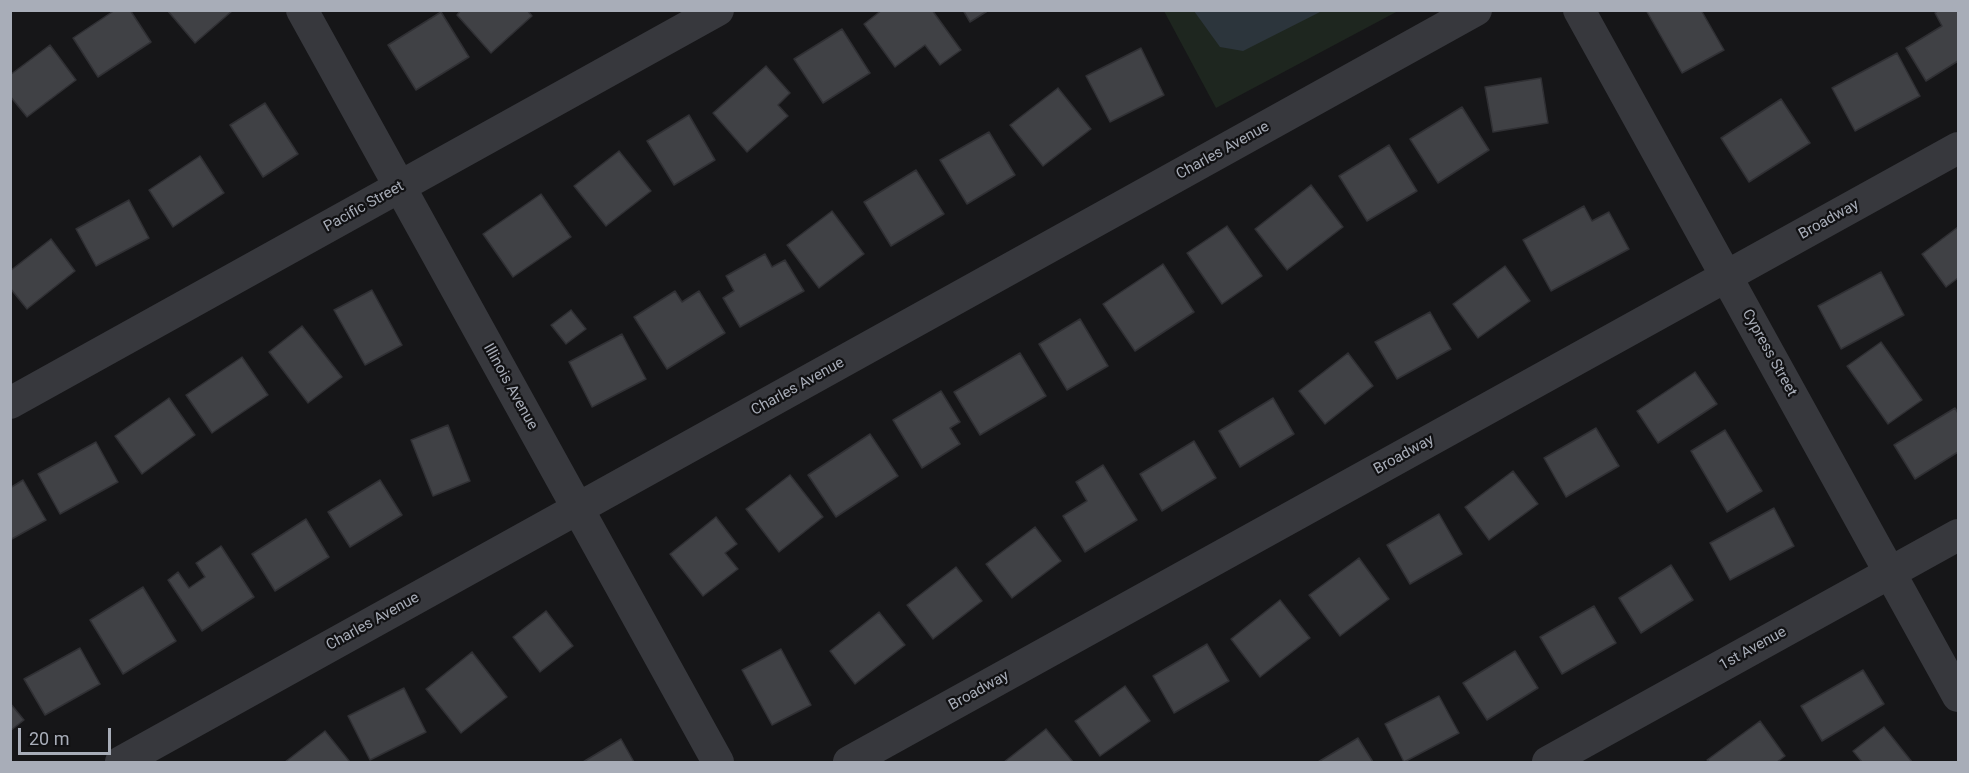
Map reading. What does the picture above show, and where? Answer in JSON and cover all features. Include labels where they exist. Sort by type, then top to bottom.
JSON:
[{"type":"street","name":"Illinois Avenue","points":[[302,10],[718,762]]},
{"type":"street","name":"Pacific Street","points":[[10,403],[718,10]]},
{"type":"street","name":"Charles Avenue","points":[[121,762],[1476,10]]},
{"type":"street","name":"Cypress Street","points":[[1579,10],[1959,696]]},
{"type":"street","name":"Broadway","points":[[849,762],[1959,148]]},
{"type":"street","name":"1st Avenue","points":[[1548,762],[1959,535]]},
{"type":"shaded area","points":[[1164,11],[1398,11],[1216,108]]},
{"type":"shaded area","points":[[1194,11],[1322,11],[1243,51],[1220,47]]},
{"type":"building","points":[[115,10],[130,10],[151,42],[98,77],[73,38]]},
{"type":"building","points":[[167,10],[231,10],[232,11],[195,43]]},
{"type":"building","points":[[461,10],[527,10],[532,16],[491,53],[457,15]]},
{"type":"building","points":[[882,10],[932,10],[961,50],[940,65],[925,45],[895,67],[864,24]]},
{"type":"building","points":[[963,10],[989,10],[970,22]]},
{"type":"building","points":[[1646,10],[1701,10],[1724,50],[1682,73]]},
{"type":"building","points":[[1939,10],[1958,10],[1958,61],[1926,81],[1906,48],[1942,26],[1935,13]]},
{"type":"building","points":[[441,12],[469,57],[416,90],[388,45]]},
{"type":"building","points":[[842,29],[870,73],[823,103],[794,59]]},
{"type":"building","points":[[50,45],[76,80],[27,117],[10,96],[10,75]]},
{"type":"building","points":[[1141,48],[1164,95],[1110,122],[1086,76]]},
{"type":"building","points":[[1897,53],[1920,96],[1855,131],[1832,88]]},
{"type":"building","points":[[766,66],[790,93],[778,105],[788,116],[747,152],[713,113]]},
{"type":"building","points":[[1541,78],[1548,123],[1493,132],[1485,87]]},
{"type":"building","points":[[1058,88],[1091,129],[1043,166],[1010,125]]},
{"type":"building","points":[[1781,99],[1810,143],[1749,182],[1721,138]]},
{"type":"building","points":[[265,103],[298,154],[263,177],[230,125]]},
{"type":"building","points":[[1462,107],[1489,150],[1438,183],[1410,139]]},
{"type":"building","points":[[689,115],[715,160],[674,185],[647,141]]},
{"type":"building","points":[[989,132],[1015,175],[967,204],[940,160]]},
{"type":"building","points":[[1389,145],[1417,191],[1367,221],[1339,176]]},
{"type":"building","points":[[619,151],[651,191],[606,226],[574,186]]},
{"type":"building","points":[[200,156],[224,193],[173,227],[149,190]]},
{"type":"building","points":[[916,170],[944,214],[891,246],[864,202]]},
{"type":"building","points":[[1311,185],[1343,227],[1287,270],[1255,229]]},
{"type":"building","points":[[541,194],[571,237],[513,277],[483,234]]},
{"type":"building","points":[[129,200],[149,238],[96,266],[76,229]]},
{"type":"building","points":[[1584,206],[1592,221],[1609,212],[1629,249],[1551,291],[1523,240]]},
{"type":"building","points":[[832,211],[864,254],[819,288],[787,245]]},
{"type":"building","points":[[1227,226],[1262,276],[1222,304],[1187,253]]},
{"type":"building","points":[[1958,227],[1958,278],[1946,287],[1922,254]]},
{"type":"building","points":[[51,239],[75,271],[27,309],[10,288],[10,271]]},
{"type":"building","points":[[765,254],[772,267],[785,260],[804,291],[740,327],[723,298],[734,291],[726,276]]},
{"type":"building","points":[[1163,264],[1194,312],[1135,351],[1103,304]]},
{"type":"building","points":[[1505,266],[1530,301],[1478,338],[1453,304]]},
{"type":"building","points":[[1881,272],[1904,315],[1841,349],[1818,306]]},
{"type":"building","points":[[372,290],[402,345],[365,365],[334,310]]},
{"type":"building","points":[[675,291],[682,302],[699,291],[725,333],[667,369],[634,317]]},
{"type":"building","points":[[571,310],[586,329],[566,344],[551,325]]},
{"type":"building","points":[[1430,312],[1451,349],[1397,379],[1375,342]]},
{"type":"building","points":[[1080,319],[1108,366],[1067,390],[1039,344]]},
{"type":"building","points":[[302,326],[342,377],[308,403],[269,352]]},
{"type":"building","points":[[622,334],[646,379],[592,407],[569,362]]},
{"type":"building","points":[[1881,342],[1922,400],[1888,424],[1847,366]]},
{"type":"building","points":[[1020,353],[1046,396],[980,435],[954,392]]},
{"type":"building","points":[[1348,353],[1373,386],[1325,424],[1299,391]]},
{"type":"building","points":[[242,357],[268,395],[212,433],[186,395]]},
{"type":"building","points":[[1695,372],[1717,404],[1658,443],[1637,411]]},
{"type":"building","points":[[941,391],[960,422],[950,428],[960,444],[922,468],[893,420]]},
{"type":"building","points":[[169,398],[195,435],[142,474],[115,436]]},
{"type":"building","points":[[1273,398],[1294,434],[1240,467],[1219,431]]},
{"type":"building","points":[[1955,408],[1958,413],[1958,452],[1915,479],[1894,445]]},
{"type":"building","points":[[448,425],[470,481],[433,496],[411,440]]},
{"type":"building","points":[[1596,428],[1619,466],[1566,497],[1544,458]]},
{"type":"building","points":[[1725,430],[1762,491],[1727,512],[1691,451]]},
{"type":"building","points":[[870,434],[898,476],[836,517],[808,475]]},
{"type":"building","points":[[1194,441],[1216,478],[1162,511],[1140,474]]},
{"type":"building","points":[[96,442],[118,482],[60,514],[38,474]]},
{"type":"building","points":[[1103,465],[1137,520],[1085,552],[1063,516],[1087,501],[1076,482]]},
{"type":"building","points":[[1513,471],[1538,504],[1489,540],[1465,507]]},
{"type":"building","points":[[790,475],[823,517],[779,552],[746,509]]},
{"type":"building","points":[[23,480],[46,520],[10,540],[10,488]]},
{"type":"building","points":[[380,480],[402,515],[350,547],[328,512]]},
{"type":"building","points":[[1774,508],[1794,546],[1730,580],[1710,543]]},
{"type":"building","points":[[1439,514],[1462,554],[1410,584],[1387,545]]},
{"type":"building","points":[[716,517],[737,544],[725,553],[738,569],[703,596],[670,554]]},
{"type":"building","points":[[306,519],[329,557],[275,591],[252,554]]},
{"type":"building","points":[[1035,527],[1061,561],[1012,598],[986,564]]},
{"type":"building","points":[[221,546],[254,597],[202,631],[168,580],[178,572],[189,588],[205,577],[196,563]]},
{"type":"building","points":[[1359,558],[1389,599],[1340,636],[1309,595]]},
{"type":"building","points":[[1671,565],[1693,600],[1641,633],[1619,598]]},
{"type":"building","points":[[956,567],[982,601],[933,639],[907,605]]},
{"type":"building","points":[[143,587],[176,641],[123,674],[90,620]]},
{"type":"building","points":[[1280,600],[1310,638],[1260,677],[1231,639]]},
{"type":"building","points":[[1594,606],[1616,643],[1562,674],[1540,637]]},
{"type":"building","points":[[546,611],[573,646],[540,672],[513,637]]},
{"type":"building","points":[[879,612],[905,645],[855,684],[830,651]]},
{"type":"building","points":[[1207,644],[1229,681],[1174,713],[1153,676]]},
{"type":"building","points":[[80,648],[100,684],[45,715],[24,679]]},
{"type":"building","points":[[781,649],[811,705],[772,725],[742,670]]},
{"type":"building","points":[[1515,651],[1538,688],[1487,720],[1463,683]]},
{"type":"building","points":[[472,652],[507,697],[461,733],[426,689]]},
{"type":"building","points":[[1863,670],[1884,704],[1822,741],[1801,706]]},
{"type":"building","points":[[1125,686],[1150,721],[1100,756],[1075,721]]},
{"type":"building","points":[[404,688],[426,732],[370,760],[348,716]]},
{"type":"building","points":[[1439,696],[1459,733],[1404,762],[1385,724]]},
{"type":"building","points":[[10,703],[24,720],[10,731]]},
{"type":"building","points":[[1760,721],[1785,756],[1777,762],[1710,762],[1707,760]]},
{"type":"building","points":[[1884,727],[1912,762],[1862,762],[1853,751]]},
{"type":"building","points":[[1046,729],[1073,762],[1004,762]]},
{"type":"building","points":[[325,731],[350,762],[285,762]]},
{"type":"building","points":[[1358,738],[1373,762],[1318,762]]},
{"type":"building","points":[[621,739],[634,762],[583,762]]}]
